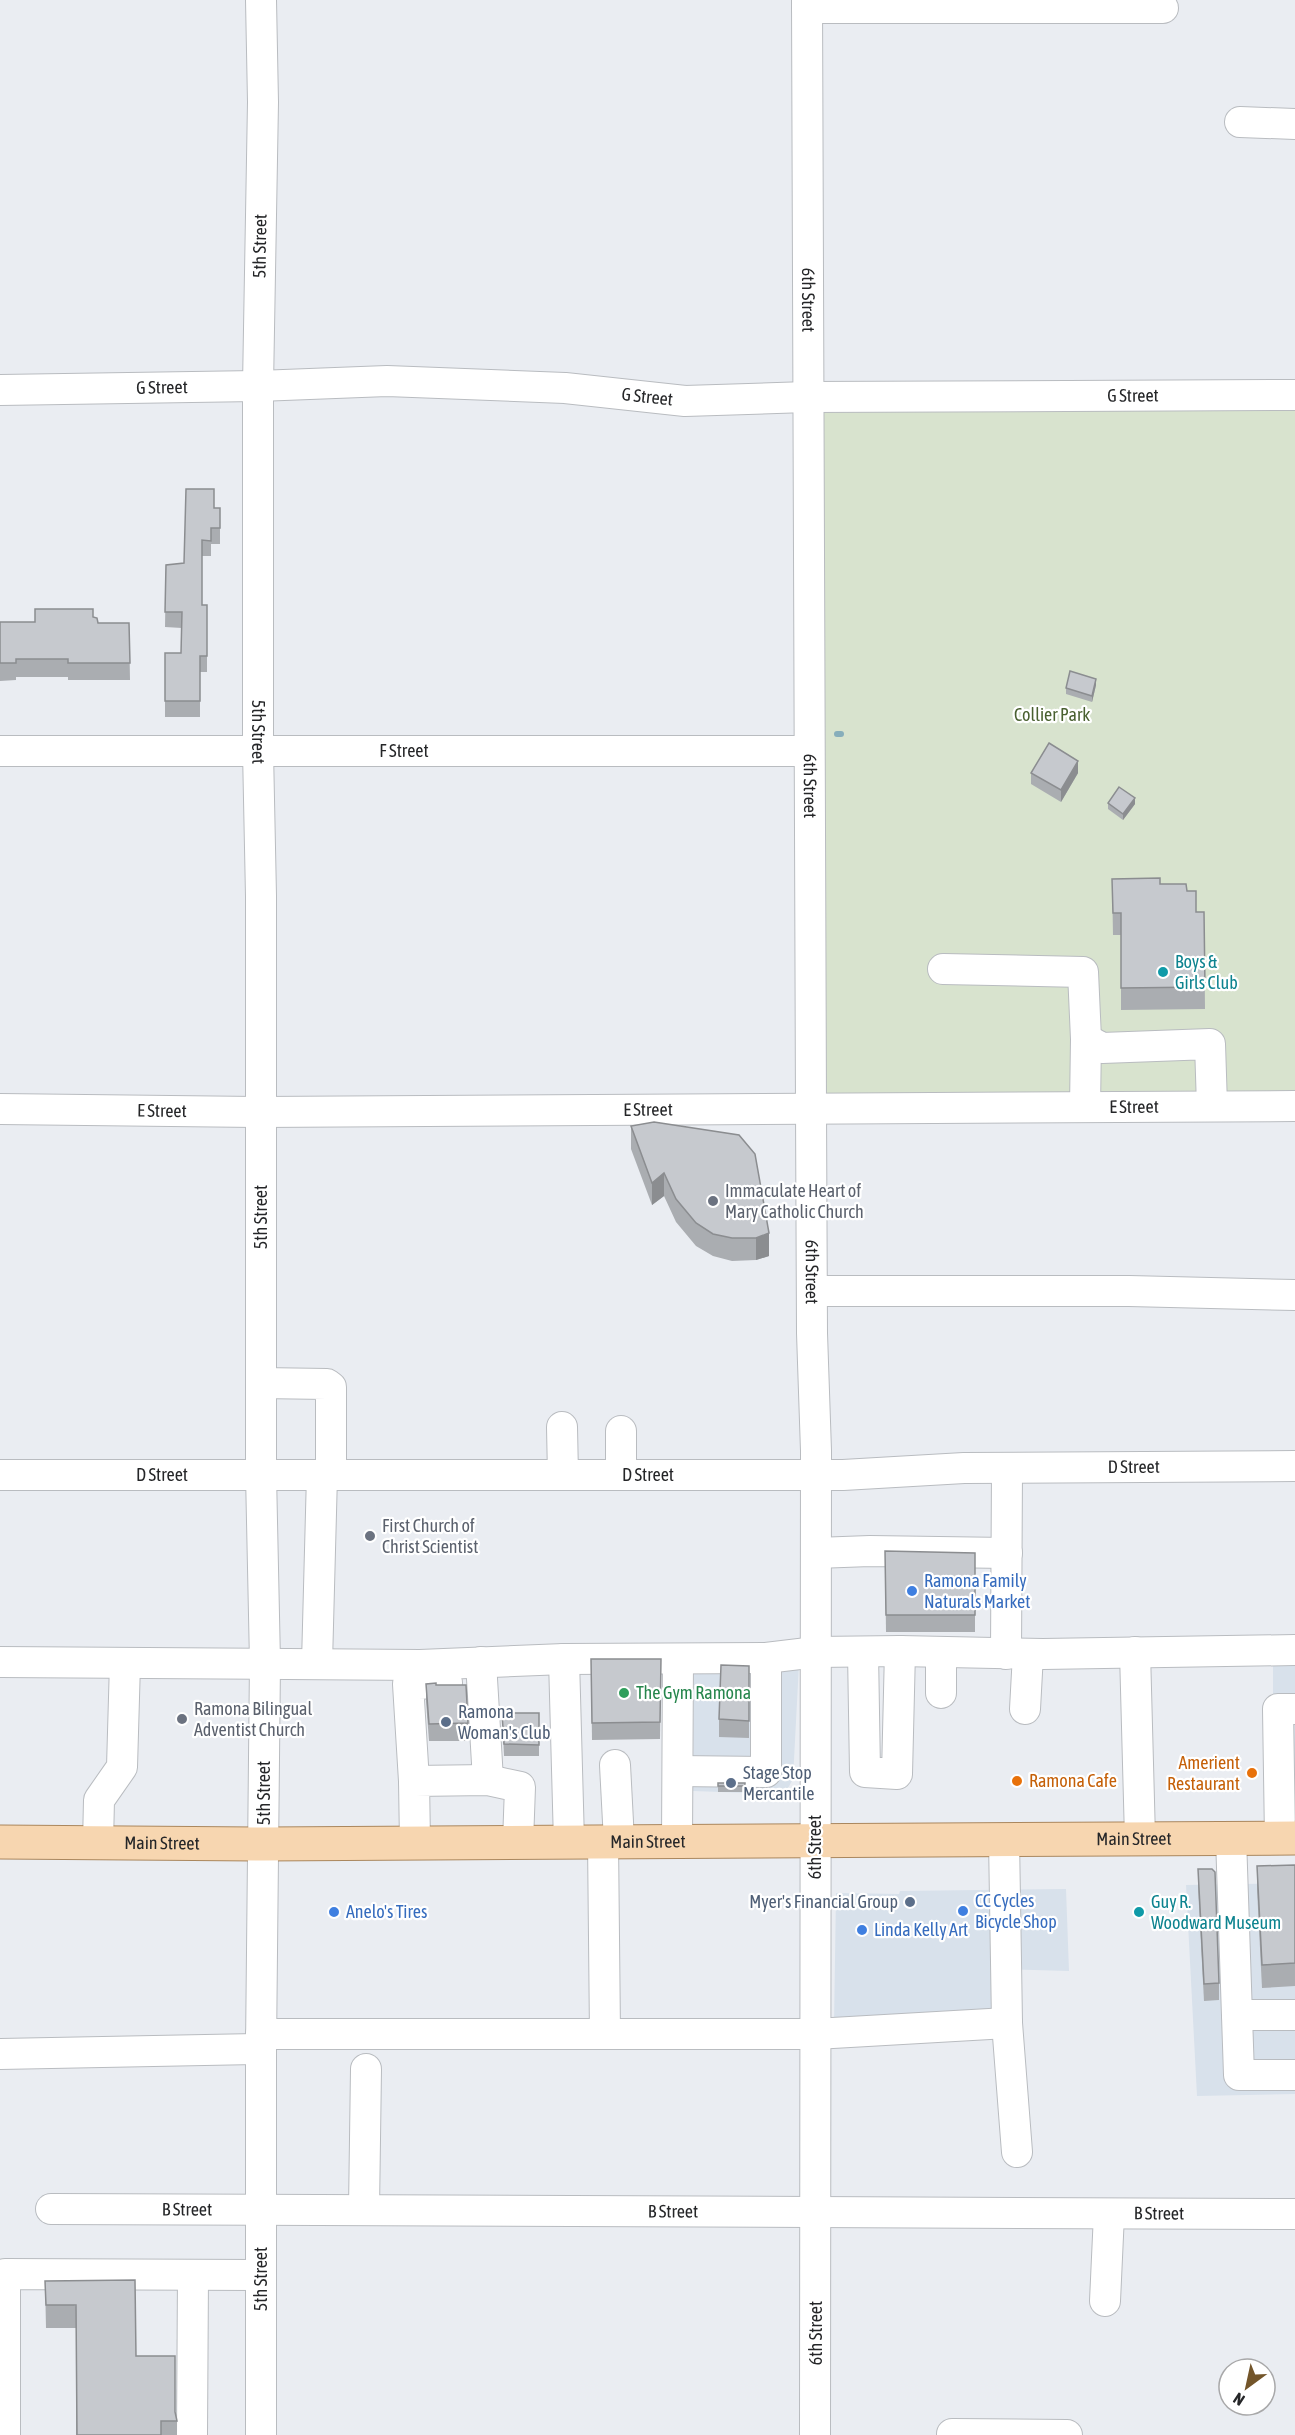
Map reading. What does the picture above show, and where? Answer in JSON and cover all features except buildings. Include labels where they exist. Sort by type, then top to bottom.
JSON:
[{"type":"main road","name":"Main Street","points":[[0,1842],[264,1844],[1288,1838]]},
{"type":"street","name":"5th Street","points":[[261,0],[263,102],[258,386],[258,751],[261,896],[261,1474],[265,1662],[261,2041],[261,2435]]},
{"type":"street","points":[[807,4],[1081,4],[1163,8]]},
{"type":"street","name":"6th Street","points":[[807,4],[810,1108],[816,1475],[815,2435]]},
{"type":"street","points":[[1240,122],[1295,124]]},
{"type":"street","name":"G Street","points":[[0,390],[258,386],[387,381],[565,388],[685,401],[807,397],[1295,395]]},
{"type":"street","name":"F Street","points":[[0,751],[808,751]]},
{"type":"street","points":[[943,969],[1083,972],[1086,1039],[1085,1107]]},
{"type":"street","points":[[1086,1039],[1102,1047],[1210,1044],[1212,1106]]},
{"type":"street","name":"E Street","points":[[0,1109],[260,1112],[1295,1106]]},
{"type":"street","points":[[812,1291],[1129,1291],[1295,1295]]},
{"type":"street","points":[[261,1383],[327,1384],[331,1387],[317,1663]]},
{"type":"street","points":[[562,1427],[563,1475]]},
{"type":"street","points":[[621,1431],[621,1475]]},
{"type":"street","name":"D Street","points":[[0,1474],[816,1475],[1007,1468],[1295,1466]]},
{"type":"street","points":[[1007,1468],[1007,1553],[1025,1709]]},
{"type":"street","points":[[816,1553],[870,1551],[1007,1553]]},
{"type":"street","points":[[415,1842],[408,1684],[564,1659],[766,1658],[816,1652],[900,1651],[1017,1654],[1295,1650]]},
{"type":"street","points":[[863,1652],[865,1772],[897,1774],[900,1651]]},
{"type":"street","points":[[1135,1652],[1140,1838]]},
{"type":"street","points":[[941,1653],[941,1693]]},
{"type":"street","points":[[678,1771],[766,1772],[766,1658]]},
{"type":"street","points":[[564,1659],[569,1842]]},
{"type":"street","points":[[677,1841],[678,1659]]},
{"type":"street","points":[[0,1662],[265,1662],[420,1665],[482,1672]]},
{"type":"street","points":[[98,1843],[99,1800],[122,1767],[124,1663]]},
{"type":"street","points":[[482,1672],[488,1780]]},
{"type":"street","points":[[1288,1838],[1278,1709],[1295,1709]]},
{"type":"street","points":[[605,2034],[615,1765]]},
{"type":"street","points":[[414,1781],[488,1780],[520,1787],[518,1842]]},
{"type":"street","points":[[1231,1838],[1239,2075],[1295,2076]]},
{"type":"street","points":[[1004,1839],[1007,2023],[1017,2152]]},
{"type":"street","points":[[1237,2015],[1295,2014]]},
{"type":"street","points":[[0,2054],[261,2041],[605,2034],[815,2034],[1007,2023]]},
{"type":"street","points":[[364,2209],[366,2069]]},
{"type":"street","name":"B Street","points":[[51,2209],[261,2208],[1295,2214]]},
{"type":"street","points":[[1105,2301],[1109,2214]]},
{"type":"street","points":[[5,2435],[2,2273],[261,2275]]},
{"type":"street","points":[[192,2435],[193,2275]]},
{"type":"street","points":[[952,2434],[1067,2435]]},
{"type":"shaded area","points":[[1273,1662],[1295,1662],[1295,1803],[1273,1803]]},
{"type":"shaded area","points":[[694,1663],[799,1664],[793,1779],[787,1790],[777,1794],[693,1791]]},
{"type":"shaded area","points":[[1295,1883],[1295,2094],[1197,2096],[1186,1885]]},
{"type":"shaded area","points":[[1066,1889],[1069,1971],[994,1969],[995,2020],[834,2026],[836,1893],[899,1894],[900,1891]]},
{"type":"green space","name":"Collier Park","points":[[1295,394],[1295,1105],[811,1107],[808,396]]},
{"type":"place","name":"Boys & Girls Club","points":[[1163,972]]},
{"type":"place","name":"Immaculate Heart of Mary Catholic Church","points":[[713,1201]]},
{"type":"place","name":"First Church of Christ Scientist","points":[[370,1536]]},
{"type":"place","name":"Ramona Family Naturals Market","points":[[912,1591]]},
{"type":"place","name":"The Gym Ramona","points":[[624,1693]]},
{"type":"place","name":"Ramona Bilingual Adventist Church","points":[[182,1719]]},
{"type":"place","name":"Ramona Woman's Club","points":[[446,1722]]},
{"type":"place","name":"Amerient Restaurant","points":[[1252,1773]]},
{"type":"place","name":"Ramona Cafe","points":[[1017,1781]]},
{"type":"place","name":"Stage Stop Mercantile","points":[[731,1783]]},
{"type":"place","name":"Myer's Financial Group","points":[[910,1902]]},
{"type":"place","name":"CC Cycles Bicycle Shop","points":[[963,1911]]},
{"type":"place","name":"Anelo's Tires","points":[[334,1912]]},
{"type":"place","name":"Guy R. Woodward Museum","points":[[1139,1912]]},
{"type":"place","name":"Linda Kelly Art","points":[[862,1930]]}]
